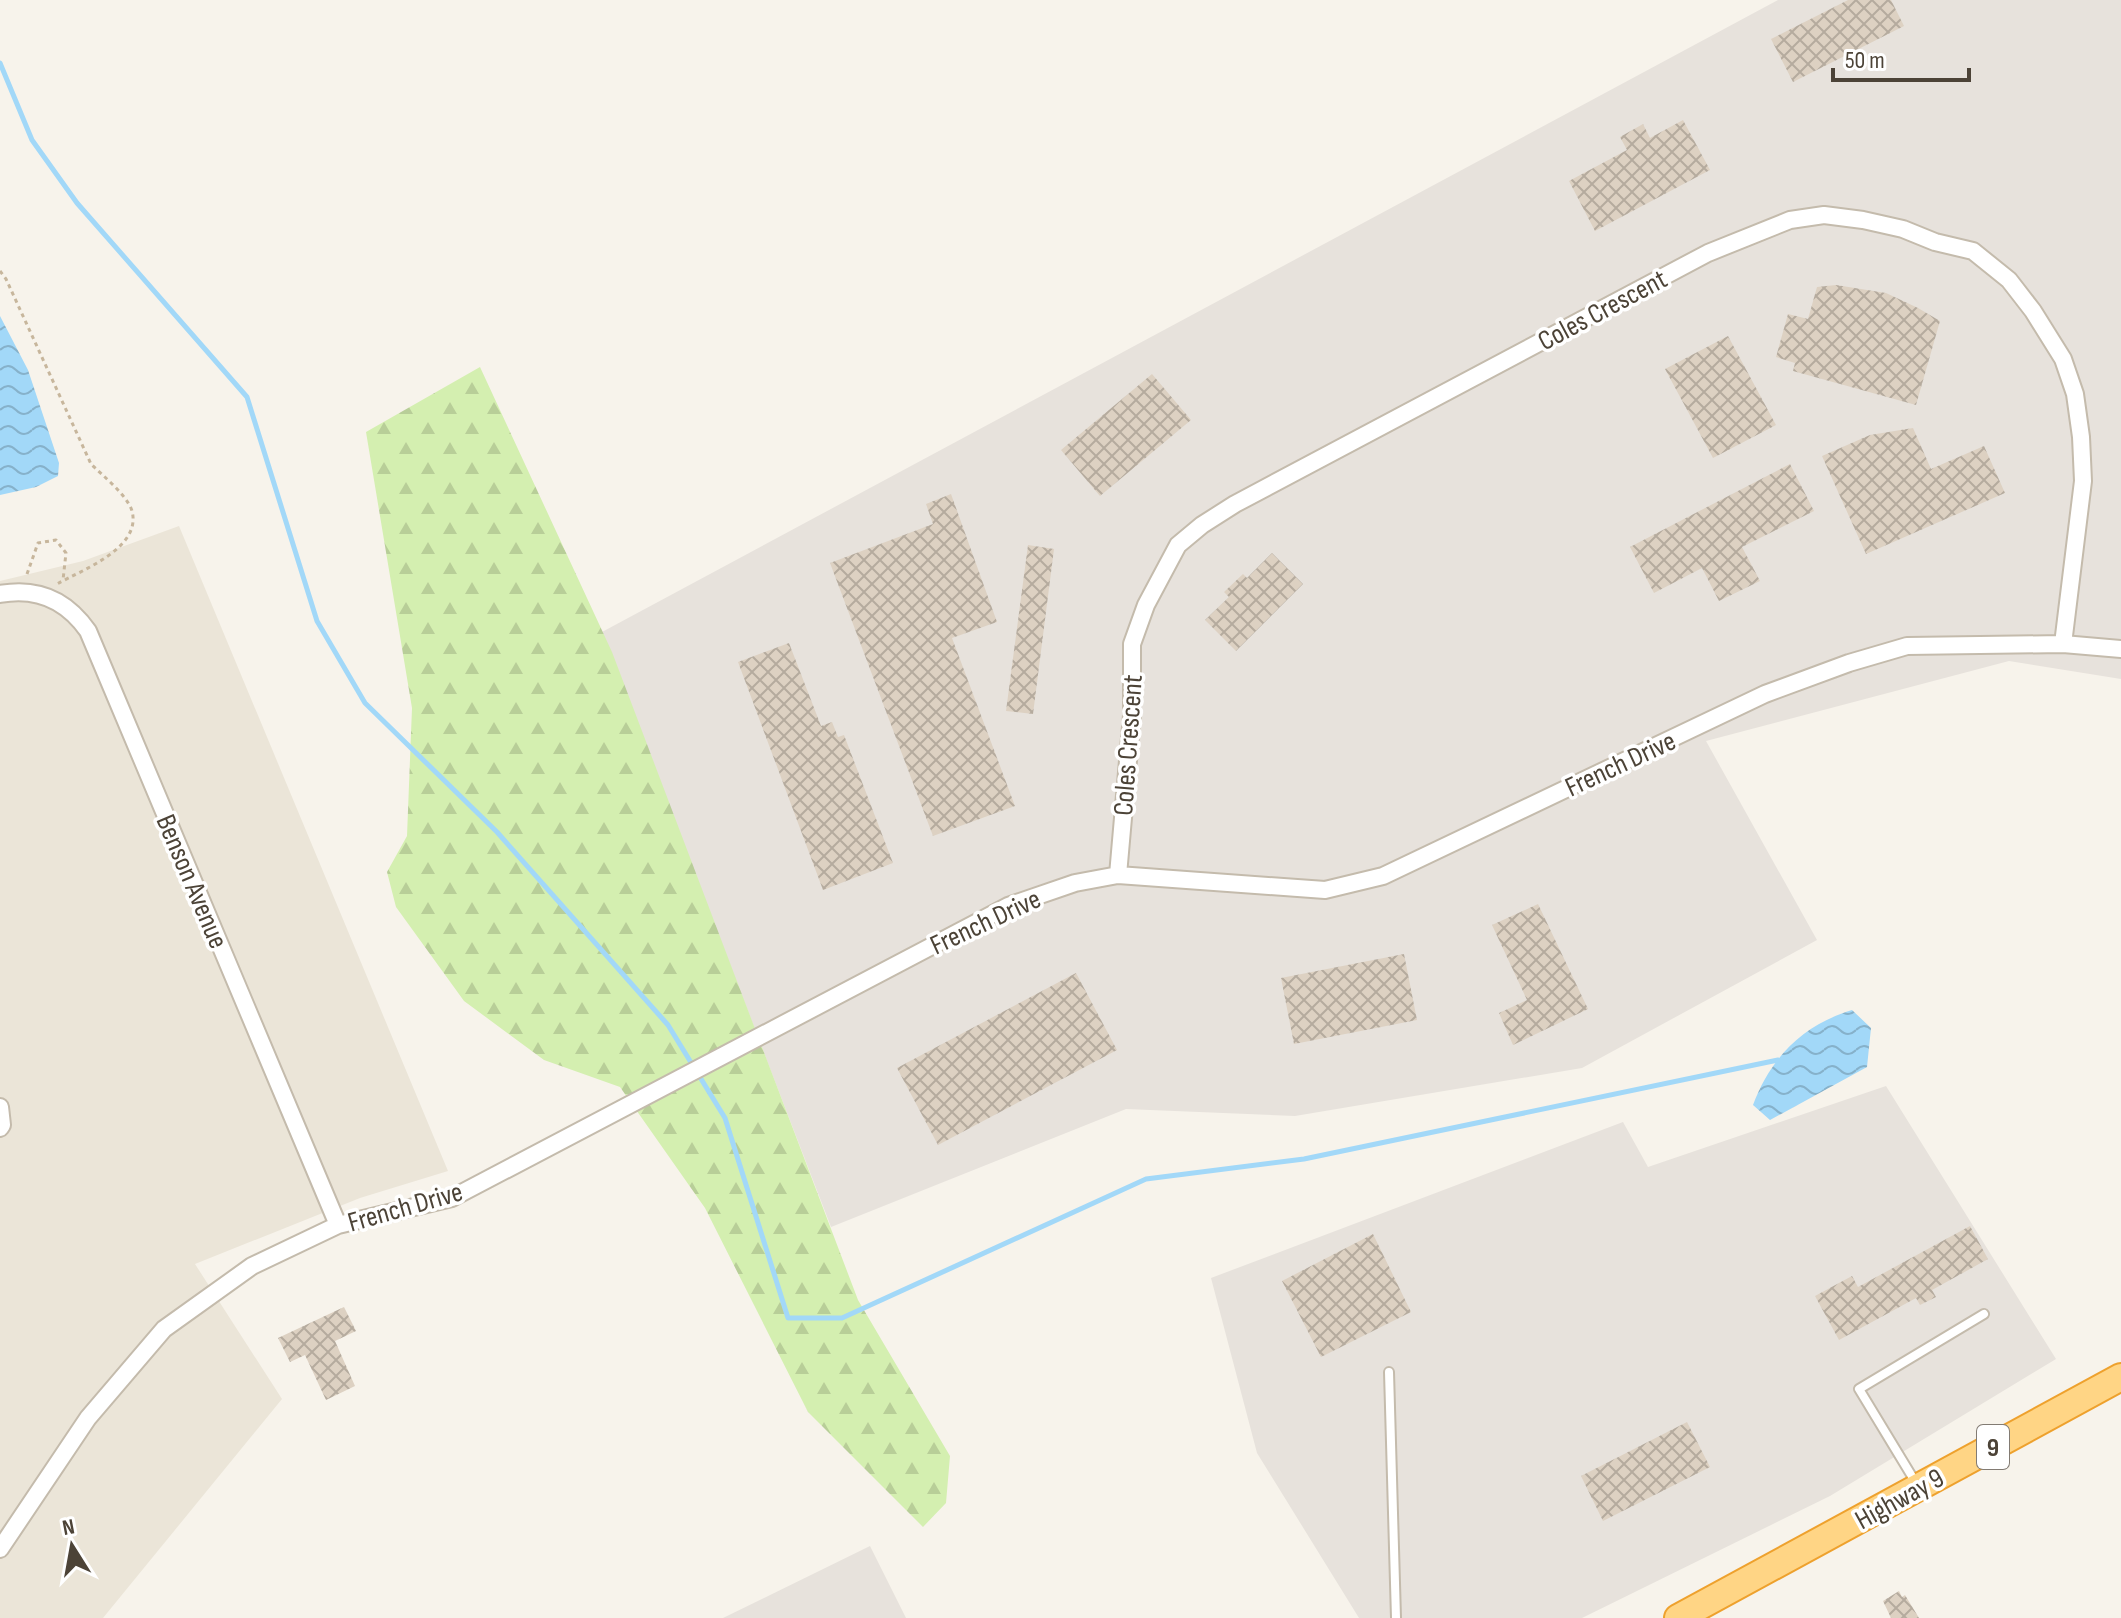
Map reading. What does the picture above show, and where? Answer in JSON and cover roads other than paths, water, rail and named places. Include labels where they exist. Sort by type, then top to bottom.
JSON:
[{"type":"highway","name":"Highway 9","points":[[1678,1618],[2121,1377]]},
{"type":"street","name":"Coles Crescent","points":[[1118,875],[1132,715],[1132,644],[1160,574],[1178,545],[1235,504],[1540,342],[1708,253],[1790,220],[1824,215],[1863,220],[1973,251],[2009,280],[2033,311],[2063,359],[2075,394],[2081,437],[2083,481],[2063,644]]},
{"type":"street","name":"Benson Avenue","points":[[0,594],[24,592],[48,597],[66,606],[88,631],[338,1225]]},
{"type":"street","name":"French Drive","points":[[3,1537],[88,1418],[164,1329],[252,1266],[338,1225],[452,1198],[1008,906],[1075,883],[1118,875],[1325,890],[1360,883],[1383,876],[1765,694],[1849,663],[1907,646],[2063,644],[2121,649]]},
{"type":"street","points":[[0,1107],[0,1128]]},
{"type":"lane","points":[[1918,1487],[1859,1389],[1984,1314]]},
{"type":"lane","points":[[1389,1372],[1396,1618]]},
{"type":"water","points":[[0,316],[28,370],[59,463],[58,476],[36,487],[0,495]]},
{"type":"water","points":[[1852,1010],[1871,1028],[1867,1067],[1770,1120],[1753,1105],[1769,1072],[1791,1045],[1818,1024]]},
{"type":"waterway","points":[[0,63],[32,140],[77,203],[247,397],[317,621],[365,703],[497,832],[668,1025],[725,1118],[788,1318],[842,1318],[1146,1179],[1304,1159],[1778,1060]]}]
